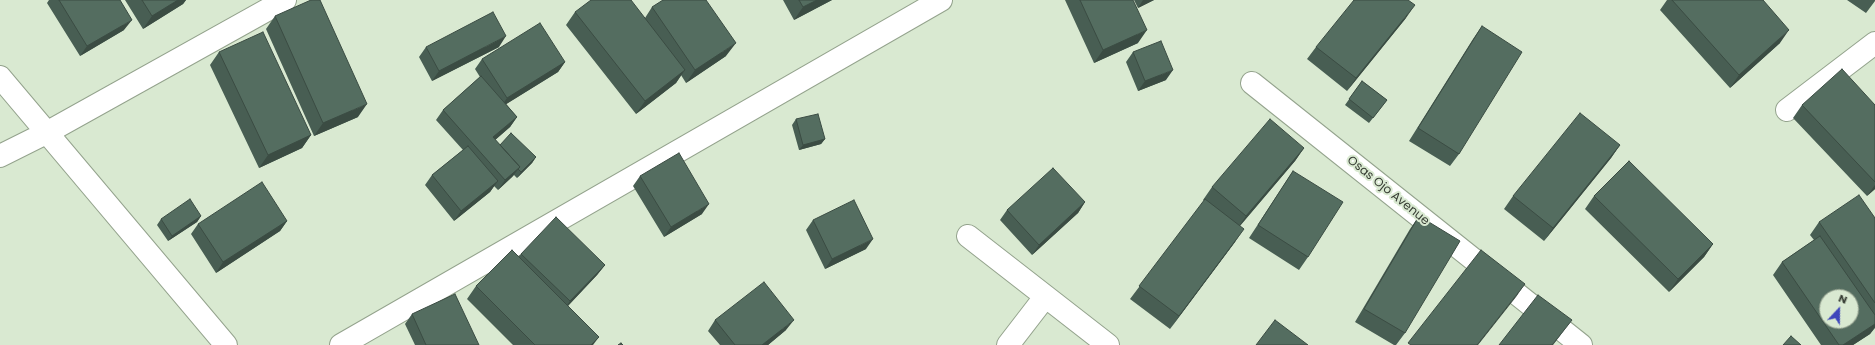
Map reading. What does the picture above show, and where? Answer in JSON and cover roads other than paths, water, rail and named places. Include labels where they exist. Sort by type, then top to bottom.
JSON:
[{"type":"street","points":[[0,156],[48,132],[255,7],[285,0]]},
{"type":"street","points":[[341,345],[941,0]]},
{"type":"street","points":[[1787,110],[1875,43]]},
{"type":"street","points":[[0,77],[48,132],[226,345]]},
{"type":"street","name":"Osas Ojo Avenue","points":[[1252,83],[1581,345]]},
{"type":"street","points":[[968,236],[1108,345]]},
{"type":"street","points":[[1008,345],[1045,297]]}]
